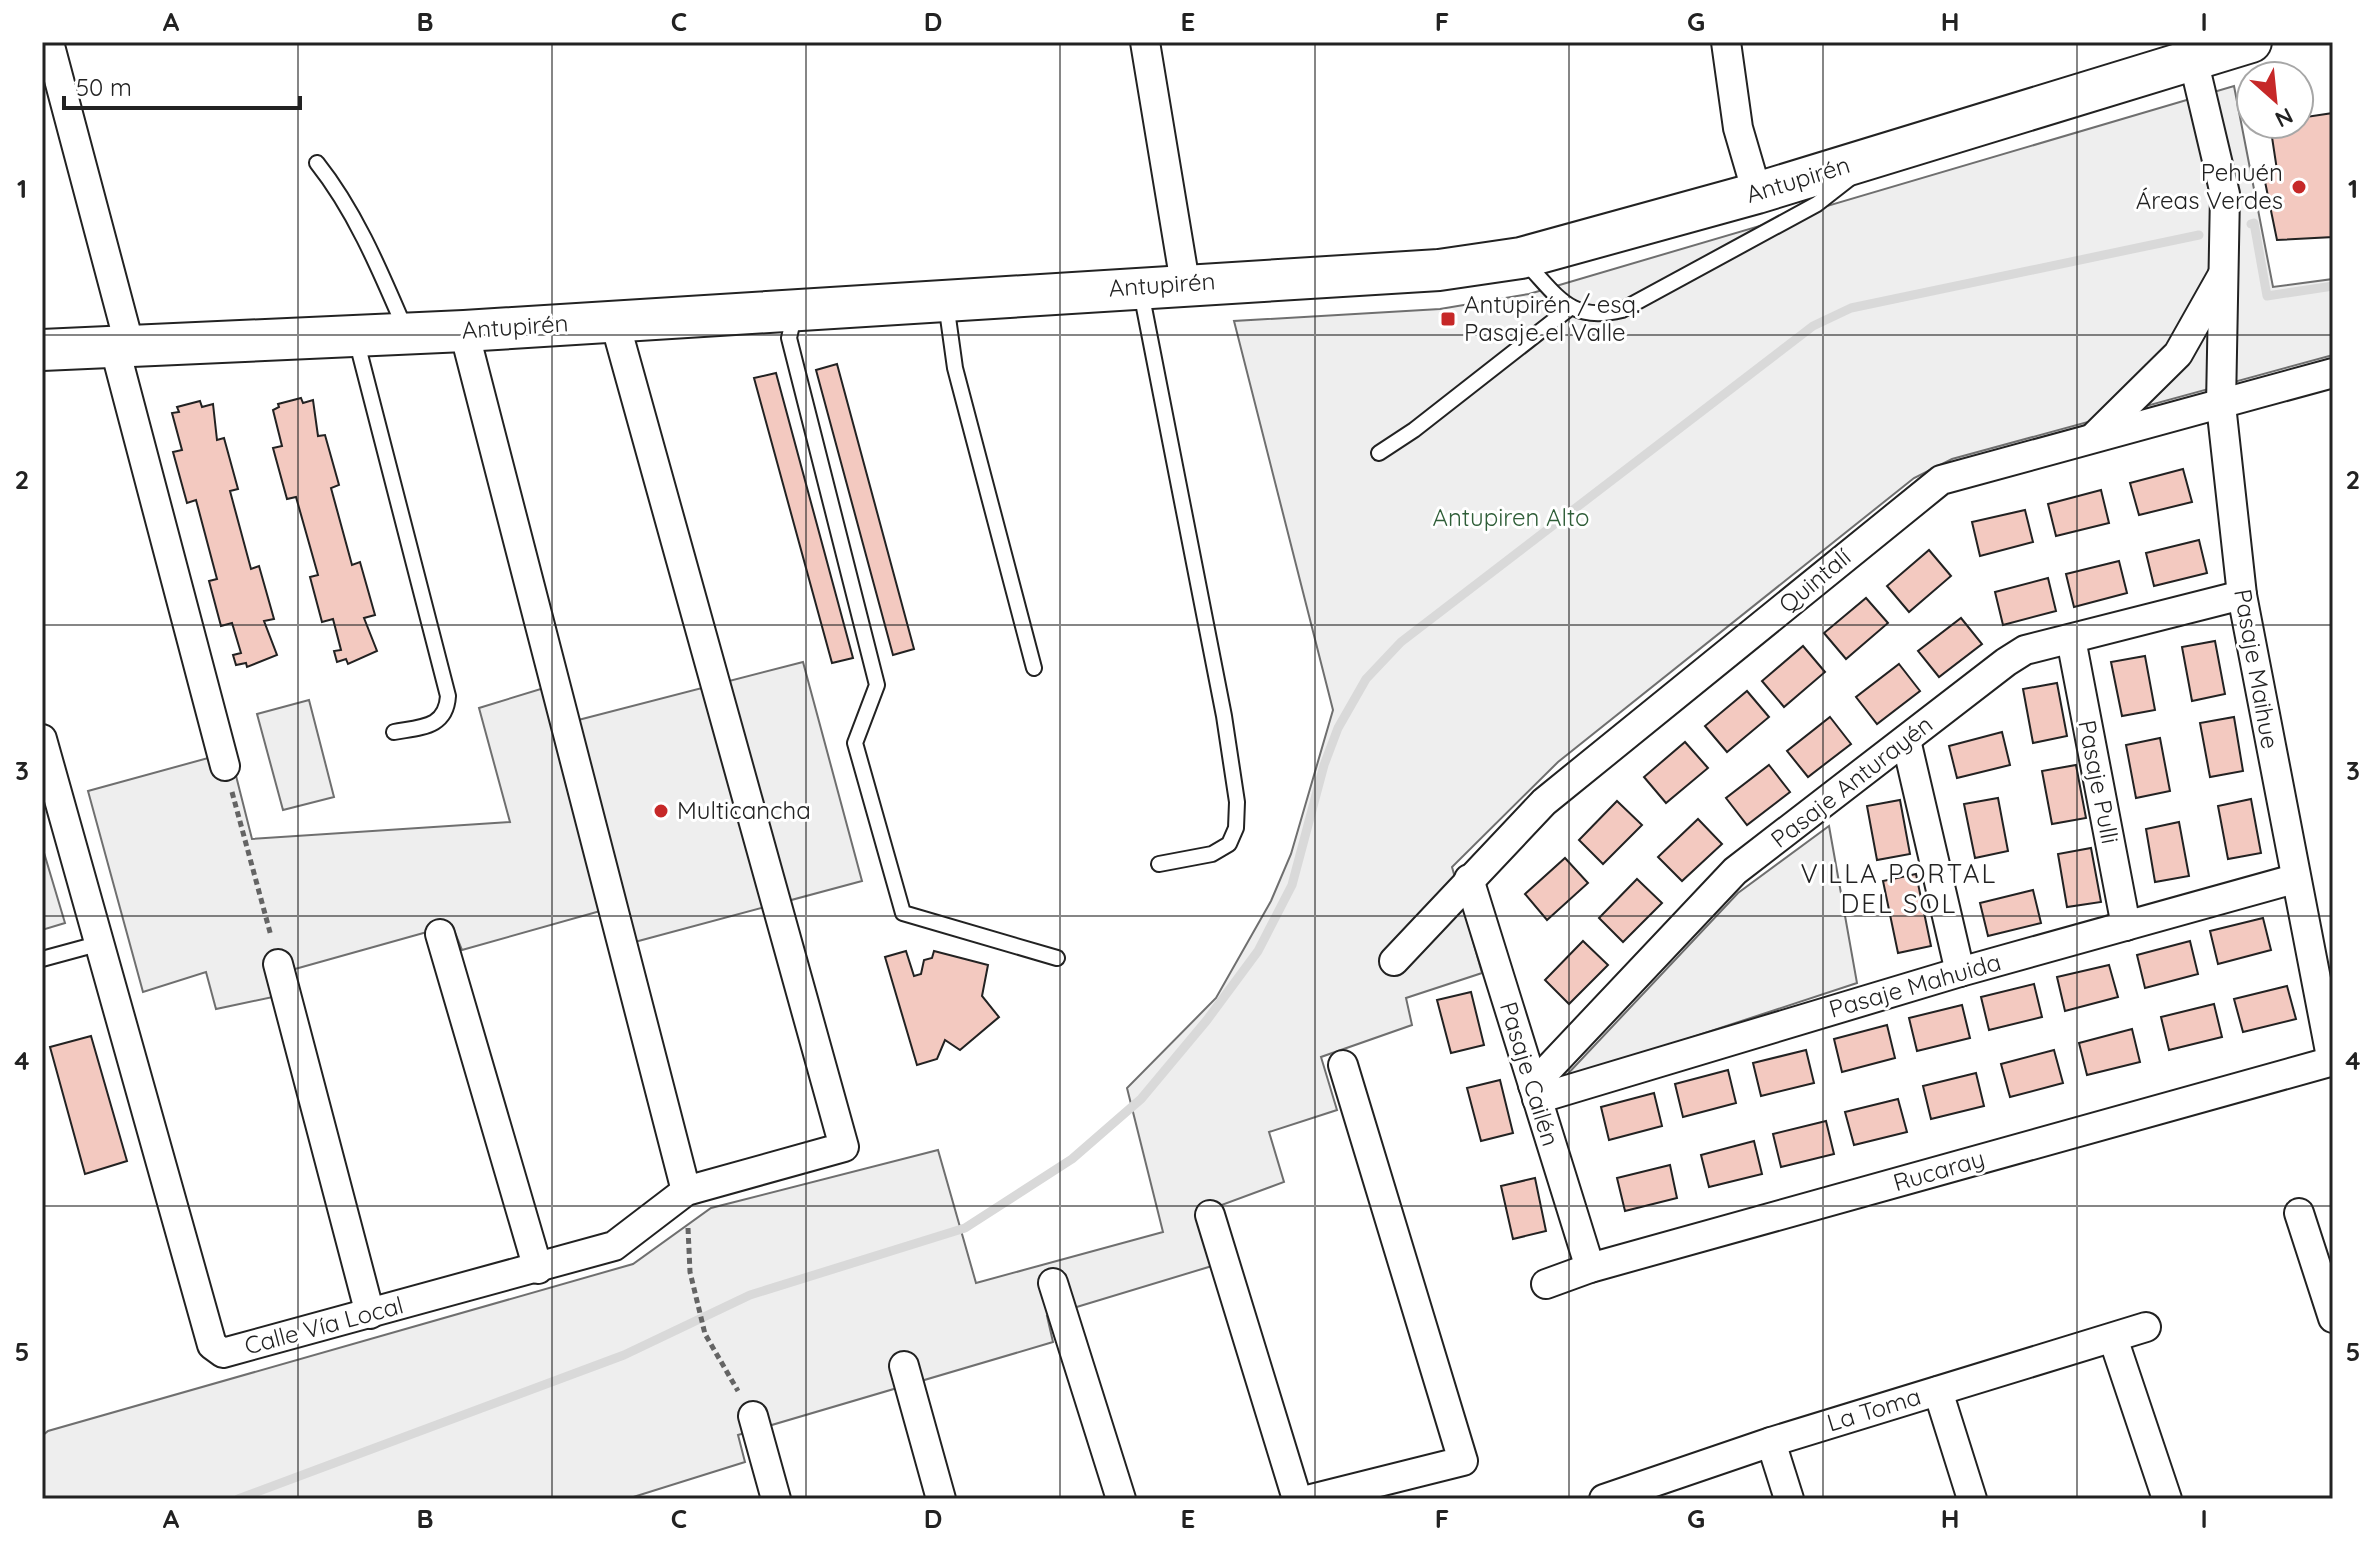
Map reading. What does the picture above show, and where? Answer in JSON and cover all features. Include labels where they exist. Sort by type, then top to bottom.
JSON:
[{"type":"street","points":[[49,42],[225,766]]},
{"type":"street","points":[[1145,42],[1185,283]]},
{"type":"street","points":[[1726,42],[1738,128],[1757,193]]},
{"type":"street","name":"Antupirén","points":[[42,350],[464,331],[945,298],[1439,270],[1521,258],[1757,193],[2179,56],[2251,42]]},
{"type":"street","name":"Pasaje Maihue","points":[[2179,56],[2225,194],[2221,405],[2242,595],[2294,879],[2332,1062]]},
{"type":"street","name":"Pasaje Maihue","points":[[2093,439],[2178,354],[2224,271]]},
{"type":"street","name":"Calle Vía Local","points":[[42,739],[212,1345],[223,1353],[614,1246],[686,1191],[844,1147],[614,319]]},
{"type":"street","points":[[464,331],[686,1191]]},
{"type":"street","name":"Quintalí","points":[[1394,961],[1544,802],[1941,480],[2333,373]]},
{"type":"street","name":"Pasaje Anturayén","points":[[1535,1092],[1735,871],[2006,662],[2025,650],[2242,595]]},
{"type":"street","name":"Pasaje Pulli","points":[[2071,639],[2126,926]]},
{"type":"street","points":[[1906,740],[1960,972]]},
{"type":"street","name":"Pasaje Cailén","points":[[1469,879],[1590,1268]]},
{"type":"street","name":"Pasaje Mahuida","points":[[1535,1092],[2294,879]]},
{"type":"street","points":[[440,934],[538,1269]]},
{"type":"street","points":[[278,964],[370,1314]]},
{"type":"street","name":"Rucaray","points":[[1546,1284],[1590,1268],[2332,1062]]},
{"type":"street","points":[[1311,1499],[1463,1461],[1343,1065]]},
{"type":"street","points":[[2299,1213],[2332,1310]]},
{"type":"street","points":[[1210,1215],[1297,1499]]},
{"type":"street","points":[[1053,1283],[1121,1499]]},
{"type":"street","name":"La Toma","points":[[1604,1499],[1771,1442],[2146,1327]]},
{"type":"street","points":[[2113,1338],[2167,1499]]},
{"type":"street","points":[[904,1366],[941,1499]]},
{"type":"street","points":[[1938,1391],[1972,1499]]},
{"type":"street","points":[[753,1416],[776,1499]]},
{"type":"street","points":[[1771,1442],[1789,1499]]},
{"type":"lane","points":[[1521,258],[1570,308],[1596,316],[1622,310],[1817,204],[1878,156]]},
{"type":"lane","points":[[317,163],[334,184],[371,252],[407,333]]},
{"type":"lane","points":[[1140,287],[1224,716],[1237,802],[1236,828],[1229,844],[1212,854],[1159,864]]},
{"type":"lane","points":[[945,298],[955,368],[1034,668]]},
{"type":"lane","points":[[796,308],[789,338],[877,685],[855,743],[903,913],[1057,958]]},
{"type":"lane","points":[[1379,453],[1414,430],[1570,308]]},
{"type":"lane","points":[[355,335],[448,696],[447,710],[441,720],[433,725],[394,732]]},
{"type":"lane","points":[[42,959],[101,943]]},
{"type":"path","points":[[225,766],[278,964]]},
{"type":"path","points":[[686,1191],[690,1272],[705,1334],[753,1416]]},
{"type":"green space","name":"Antupiren Alto","points":[[2234,86],[2235,140],[2244,140],[2273,287],[2333,279],[2333,355],[1952,459],[1914,478],[1558,762],[1452,867],[1482,973],[1406,998],[1412,1025],[1321,1057],[1337,1110],[1269,1132],[1284,1182],[1197,1214],[1212,1266],[1047,1316],[1053,1342],[738,1435],[745,1462],[627,1499],[42,1499],[42,1436],[48,1431],[633,1264],[711,1208],[938,1150],[976,1283],[1163,1232],[1127,1088],[1216,998],[1271,901],[1291,854],[1333,710],[1234,321],[1440,309],[1529,294]]},
{"type":"green space","points":[[803,662],[862,881],[631,943],[618,906],[462,950],[452,925],[270,976],[273,997],[216,1009],[206,972],[143,992],[88,791],[230,752],[252,839],[510,822],[479,708],[544,688],[555,726]]},
{"type":"green space","points":[[309,700],[334,797],[283,810],[257,714]]},
{"type":"green space","points":[[1829,826],[1857,983],[1562,1080],[1738,893]]},
{"type":"green space","points":[[42,846],[65,923],[42,930]]},
{"type":"building","name":"Pehuén Áreas Verdes","points":[[2333,113],[2333,237],[2277,240],[2262,167],[2277,170],[2272,140],[2315,140],[2315,116]]},
{"type":"building","points":[[837,364],[914,649],[893,655],[816,370]]},
{"type":"building","points":[[776,373],[853,658],[832,663],[754,378]]},
{"type":"building","points":[[301,398],[303,403],[313,400],[318,436],[325,435],[339,485],[331,488],[352,565],[360,562],[375,615],[364,618],[377,651],[348,664],[346,659],[337,662],[334,651],[341,650],[333,619],[322,622],[310,577],[318,575],[296,497],[287,499],[273,448],[282,446],[273,410],[279,407],[278,404]]},
{"type":"building","points":[[200,401],[202,407],[213,404],[217,440],[224,438],[238,489],[230,491],[251,569],[259,566],[274,619],[264,621],[277,655],[247,667],[246,663],[236,665],[233,655],[241,653],[232,623],[221,626],[209,581],[217,579],[196,500],[187,503],[173,452],[182,450],[172,413],[179,412],[177,407]]},
{"type":"building","points":[[2183,469],[2192,502],[2139,515],[2130,483]]},
{"type":"building","points":[[2101,490],[2109,523],[2056,536],[2048,504]]},
{"type":"building","points":[[2025,510],[2033,542],[1980,556],[1972,522]]},
{"type":"building","points":[[2199,540],[2207,573],[2154,586],[2146,553]]},
{"type":"building","points":[[1929,550],[1951,576],[1909,612],[1887,586]]},
{"type":"building","points":[[2119,561],[2127,593],[2074,607],[2066,574]]},
{"type":"building","points":[[2048,578],[2056,611],[2003,625],[1995,592]]},
{"type":"building","points":[[1866,598],[1888,623],[1846,659],[1824,633]]},
{"type":"building","points":[[1961,618],[1982,644],[1939,677],[1918,651]]},
{"type":"building","points":[[2215,641],[2225,694],[2192,701],[2182,647]]},
{"type":"building","points":[[1803,646],[1825,672],[1784,707],[1762,681]]},
{"type":"building","points":[[2145,656],[2155,710],[2122,716],[2111,662]]},
{"type":"building","points":[[1899,664],[1920,691],[1877,724],[1856,697]]},
{"type":"building","points":[[2057,683],[2067,736],[2033,743],[2023,689]]},
{"type":"building","points":[[1747,691],[1769,717],[1727,752],[1705,726]]},
{"type":"building","points":[[1830,717],[1851,744],[1808,777],[1787,751]]},
{"type":"building","points":[[2234,717],[2243,771],[2210,777],[2200,723]]},
{"type":"building","points":[[2002,732],[2010,765],[1957,778],[1949,746]]},
{"type":"building","points":[[2160,738],[2170,791],[2136,798],[2126,745]]},
{"type":"building","points":[[1685,742],[1708,768],[1666,803],[1644,777]]},
{"type":"building","points":[[1769,765],[1790,792],[1747,825],[1726,798]]},
{"type":"building","points":[[2076,765],[2086,818],[2052,824],[2042,771]]},
{"type":"building","points":[[1998,798],[2008,851],[1975,858],[1964,804]]},
{"type":"building","points":[[2251,799],[2261,853],[2228,859],[2218,806]]},
{"type":"building","points":[[1900,800],[1910,854],[1877,860],[1867,806]]},
{"type":"building","points":[[1617,801],[1642,825],[1603,864],[1579,840]]},
{"type":"building","points":[[1698,819],[1722,844],[1682,881],[1658,857]]},
{"type":"building","points":[[2179,822],[2189,876],[2155,882],[2146,829]]},
{"type":"building","points":[[2091,848],[2101,902],[2067,907],[2058,854]]},
{"type":"building","points":[[1565,858],[1588,883],[1547,920],[1525,894]]},
{"type":"building","points":[[1916,874],[1931,946],[1898,953],[1883,881]]},
{"type":"building","points":[[1637,879],[1662,903],[1623,942],[1599,918]]},
{"type":"building","points":[[2033,890],[2041,923],[1988,936],[1980,903]]},
{"type":"building","points":[[2263,918],[2271,950],[2218,964],[2210,931]]},
{"type":"building","points":[[1583,941],[1608,965],[1569,1004],[1545,980]]},
{"type":"building","points":[[2190,941],[2198,974],[2145,988],[2137,955]]},
{"type":"building","points":[[906,951],[914,976],[921,974],[924,960],[932,958],[934,951],[988,965],[982,996],[999,1017],[960,1050],[945,1040],[937,1059],[917,1065],[885,957]]},
{"type":"building","points":[[2109,965],[2118,997],[2065,1011],[2057,977]]},
{"type":"building","points":[[2034,984],[2042,1017],[1989,1030],[1981,997]]},
{"type":"building","points":[[2287,986],[2296,1019],[2243,1032],[2234,999]]},
{"type":"building","points":[[1471,992],[1484,1045],[1451,1053],[1437,1000]]},
{"type":"building","points":[[2214,1004],[2222,1037],[2169,1050],[2161,1017]]},
{"type":"building","points":[[1962,1005],[1970,1038],[1917,1051],[1909,1018]]},
{"type":"building","points":[[1887,1025],[1895,1058],[1842,1072],[1834,1039]]},
{"type":"building","points":[[2132,1029],[2140,1062],[2087,1075],[2079,1043]]},
{"type":"building","points":[[91,1036],[127,1161],[85,1174],[50,1047]]},
{"type":"building","points":[[1806,1050],[1814,1083],[1761,1096],[1753,1063]]},
{"type":"building","points":[[2054,1050],[2063,1083],[2010,1097],[2001,1064]]},
{"type":"building","points":[[1728,1070],[1736,1103],[1683,1117],[1675,1084]]},
{"type":"building","points":[[1976,1073],[1984,1106],[1931,1119],[1923,1086]]},
{"type":"building","points":[[1500,1080],[1513,1133],[1481,1141],[1467,1088]]},
{"type":"building","points":[[1654,1093],[1662,1126],[1609,1140],[1601,1107]]},
{"type":"building","points":[[1898,1099],[1907,1132],[1854,1145],[1845,1112]]},
{"type":"building","points":[[1826,1121],[1834,1154],[1781,1167],[1773,1134]]},
{"type":"building","points":[[1754,1141],[1762,1174],[1709,1187],[1701,1155]]},
{"type":"building","points":[[1670,1165],[1677,1198],[1625,1211],[1617,1178]]},
{"type":"building","points":[[1535,1178],[1546,1231],[1513,1239],[1501,1186]]},
{"type":"waterway","points":[[2251,224],[2254,223],[2267,296],[2333,286]]},
{"type":"waterway","points":[[238,1499],[624,1355],[750,1295],[965,1228],[1072,1159],[1141,1099],[1207,1020],[1258,951],[1292,885],[1324,765],[1338,728],[1366,679],[1401,642],[1813,326],[1851,308],[2199,235]]},
{"type":"place","name":"Pehuén Áreas Verdes","points":[[2299,187]]},
{"type":"place","name":"Antupirén / esq. Pasaje el Valle","points":[[1448,319]]},
{"type":"place","name":"Multicancha","points":[[661,811]]},
{"type":"district","name":"VILLA PORTAL DEL SOL","points":[[1899,889]]}]
